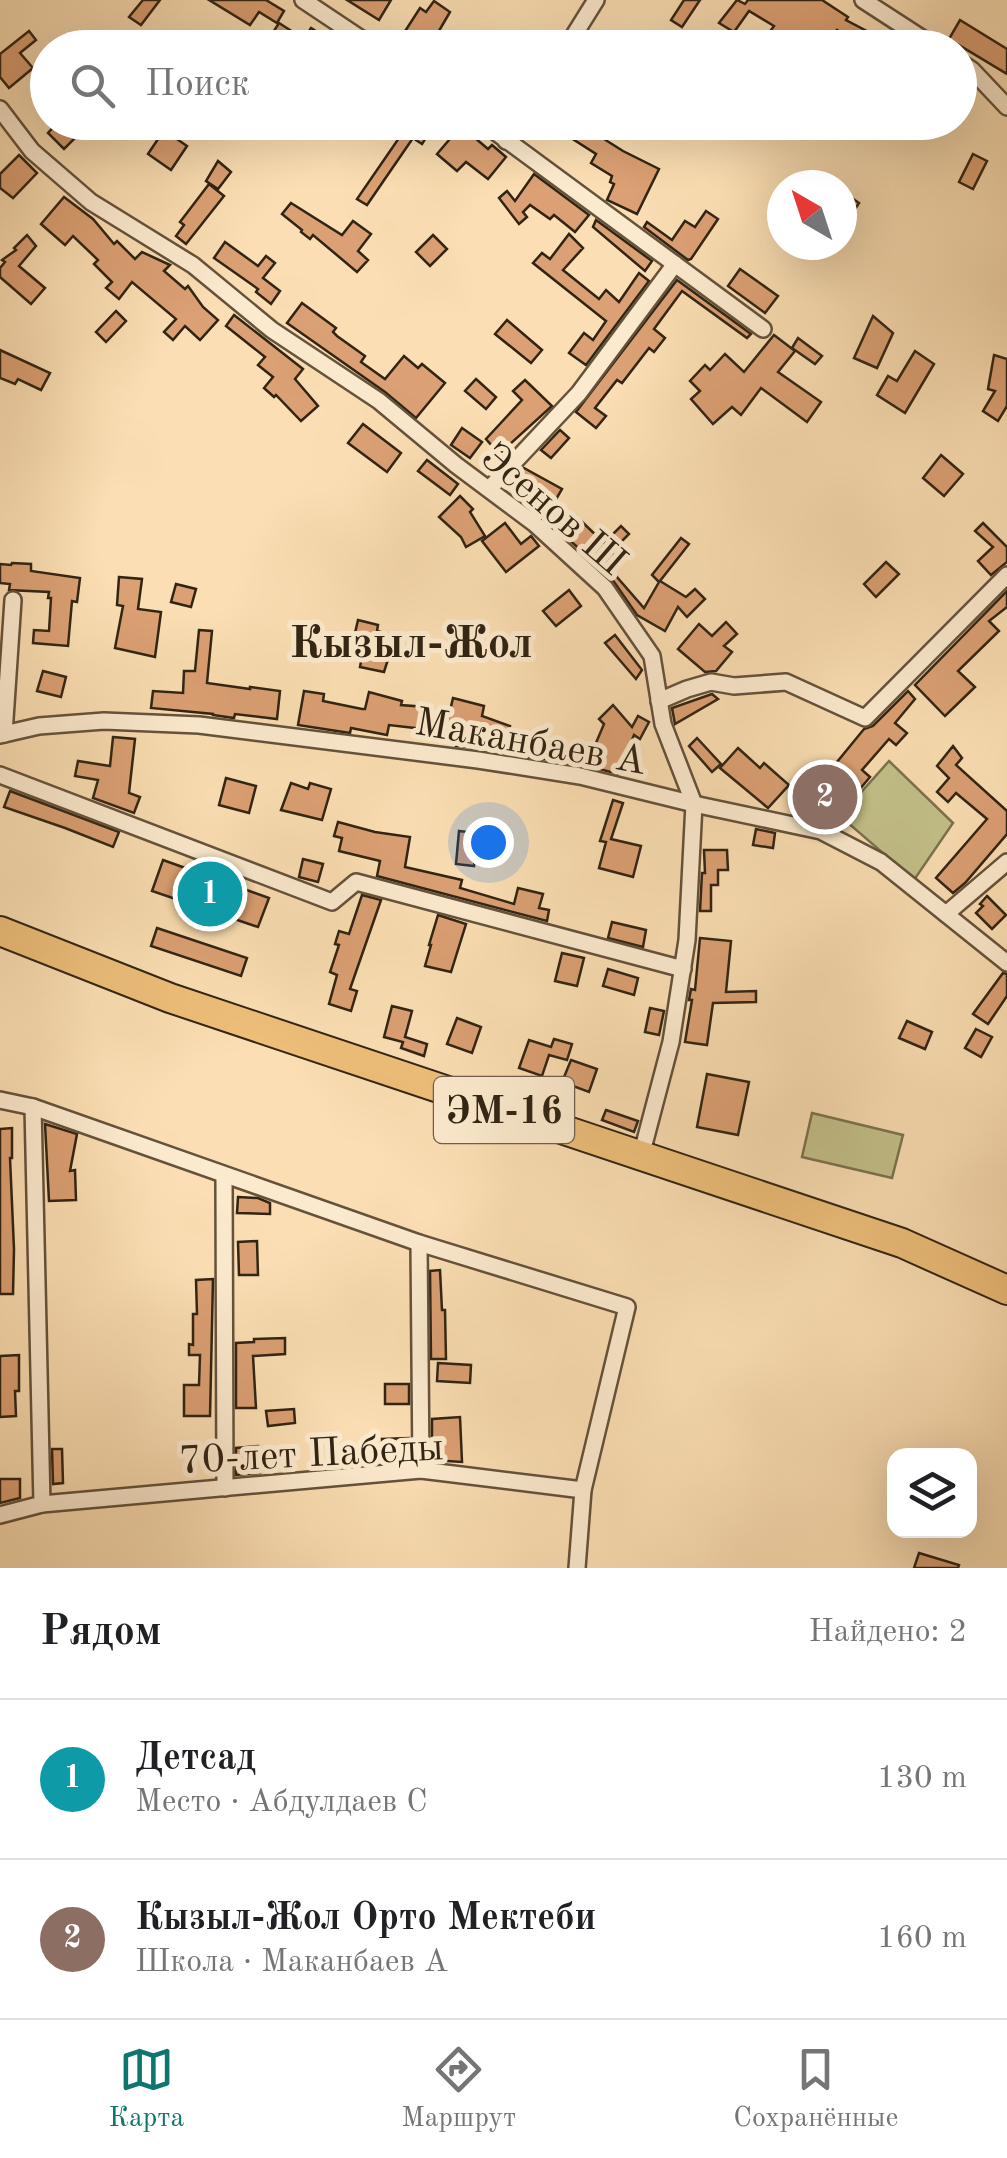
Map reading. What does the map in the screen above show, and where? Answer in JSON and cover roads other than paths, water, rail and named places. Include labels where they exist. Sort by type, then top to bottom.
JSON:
[{"type":"highway","name":"ЭМ-16","points":[[0,931],[170,998],[902,1243],[1007,1290]]},
{"type":"street","points":[[303,0],[348,30]]},
{"type":"street","points":[[577,30],[596,0]]},
{"type":"street","points":[[863,0],[909,30]]},
{"type":"street","points":[[977,75],[1007,108]]},
{"type":"street","name":"Эсенов Ш","points":[[0,109],[32,151],[90,202],[193,265],[272,330],[379,401],[535,524],[605,588],[652,656],[663,724],[694,804],[687,940],[671,1042],[640,1156]]},
{"type":"street","points":[[506,141],[763,329]]},
{"type":"street","points":[[489,489],[579,393],[675,264]]},
{"type":"street","points":[[659,701],[711,682],[734,686],[786,682],[865,718],[1007,575]]},
{"type":"street","points":[[2,735],[13,600]]},
{"type":"street","name":"Маканбаев А","points":[[2,735],[38,726],[104,721],[199,724],[580,776],[821,831],[881,862],[1007,963]]},
{"type":"street","points":[[0,775],[332,902],[356,882],[682,970]]},
{"type":"street","points":[[946,914],[1007,862]]},
{"type":"street","points":[[0,1100],[33,1107],[419,1243],[627,1307],[583,1490],[577,1568]]},
{"type":"street","points":[[33,1107],[42,1504]]},
{"type":"street","points":[[224,1175],[224,1488]]},
{"type":"street","points":[[419,1243],[421,1470]]},
{"type":"street","name":"70-лет Пабеды","points":[[0,1515],[42,1504],[421,1470],[583,1490]]},
{"type":"place","name":"Кызыл-Жол Орто Мектеби","points":[[825,797]]},
{"type":"place","name":"Детсад","points":[[210,894]]},
{"type":"district","name":"Кызыл-Жол","points":[[411,641]]}]
